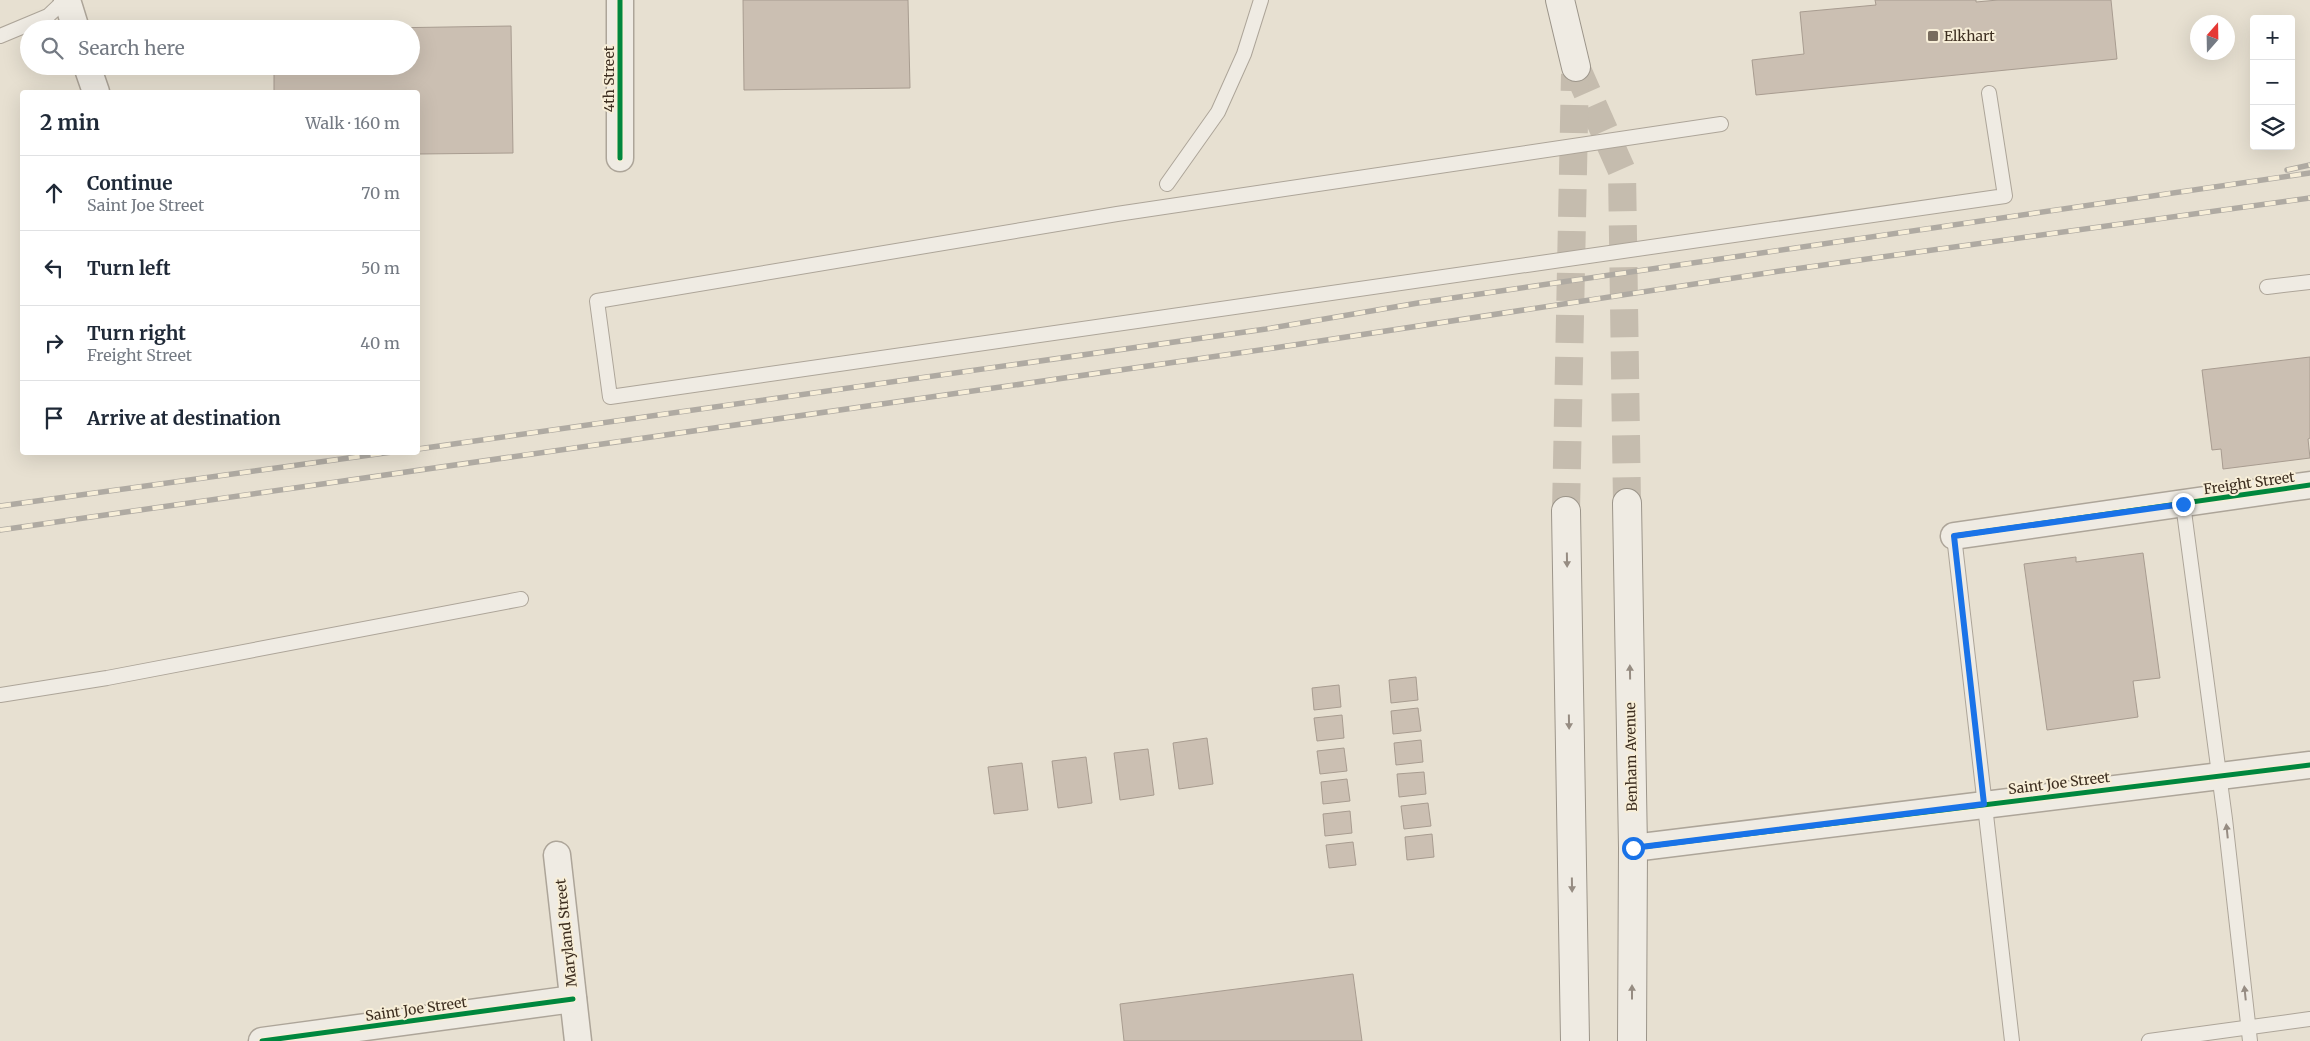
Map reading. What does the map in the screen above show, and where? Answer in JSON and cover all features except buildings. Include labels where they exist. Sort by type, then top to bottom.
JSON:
[{"type":"main road","points":[[1560,0],[1576,67]]},
{"type":"main road","name":"Benham Avenue","points":[[1627,503],[1633,848],[1632,1041]]},
{"type":"main road","points":[[1566,511],[1574,1041]]},
{"type":"street","points":[[66,0],[73,20]]},
{"type":"street","name":"4th Street","points":[[620,0],[620,158]]},
{"type":"street","points":[[90,75],[95,90]]},
{"type":"street","name":"Freight Street","points":[[1954,536],[2310,485]]},
{"type":"street","name":"Saint Joe Street","points":[[1633,848],[2310,765]]},
{"type":"street","name":"Maryland Street","points":[[558,855],[578,1041]]},
{"type":"street","name":"Saint Joe Street","points":[[262,1041],[573,999]]},
{"type":"lane","points":[[38,20],[48,16],[66,0]]},
{"type":"lane","points":[[1167,184],[1218,112],[1244,54],[1261,0]]},
{"type":"lane","points":[[0,36],[20,28]]},
{"type":"lane","points":[[1721,124],[1117,214],[597,302],[610,397],[2005,196],[1989,93]]},
{"type":"lane","points":[[2267,286],[2310,282]]},
{"type":"lane","points":[[2183,504],[2249,1034]]},
{"type":"lane","points":[[1954,536],[2012,1041]]},
{"type":"lane","points":[[0,695],[108,678],[521,599]]},
{"type":"lane","points":[[2149,1041],[2249,1034],[2310,1019]]},
{"type":"tunnel","points":[[1576,67],[1622,171],[1627,503]]},
{"type":"tunnel","points":[[1566,511],[1575,74]]},
{"type":"railway","points":[[2287,170],[2310,165]]},
{"type":"railway","points":[[420,449],[1266,329],[1418,303],[2310,173]]},
{"type":"railway","points":[[0,530],[1274,348],[1780,271],[2310,198]]},
{"type":"railway","points":[[0,506],[370,455]]},
{"type":"cycle path","points":[[620,0],[620,158]]},
{"type":"cycle path","points":[[1954,536],[2310,485]]},
{"type":"cycle path","points":[[1633,848],[2310,765]]},
{"type":"cycle path","points":[[262,1041],[573,999]]},
{"type":"place","name":"Elkhart","points":[[1933,36]]},
{"type":"route","points":[[1633,848],[1984,804],[1954,536],[2183,504]]}]
